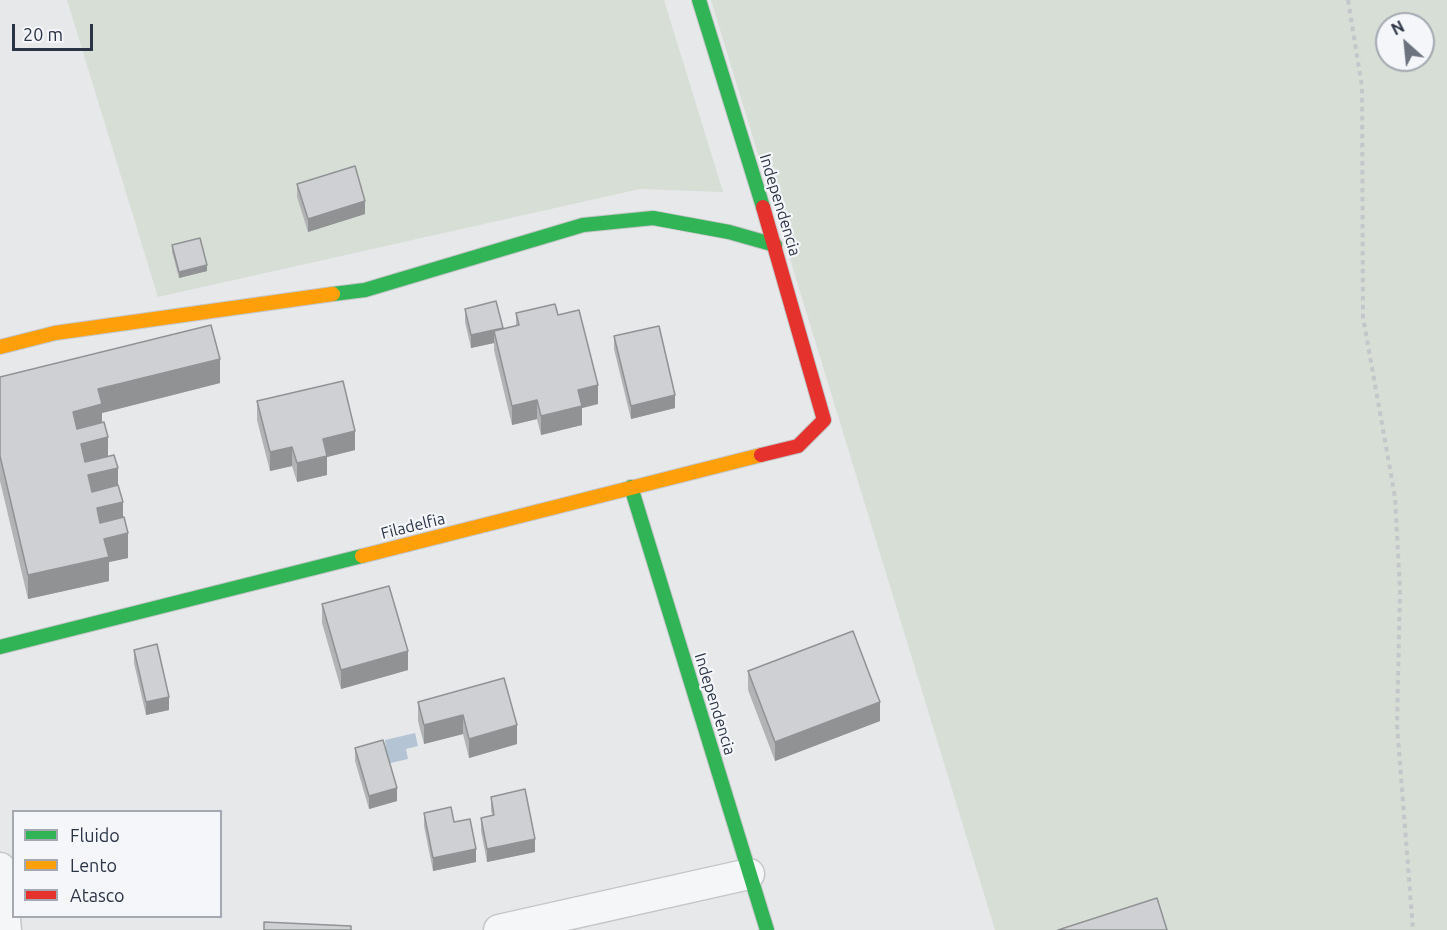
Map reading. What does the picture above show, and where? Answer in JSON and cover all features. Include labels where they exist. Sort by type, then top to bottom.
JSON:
[{"type":"street","name":"Independencia","points":[[699,0],[776,245],[824,420]]},
{"type":"street","points":[[0,348],[55,333],[365,290],[583,225],[653,218],[729,232],[776,245]]},
{"type":"street","name":"Filadelfia","points":[[0,647],[798,446],[824,420]]},
{"type":"street","name":"Independencia","points":[[631,487],[767,930]]},
{"type":"street","points":[[0,868],[6,930]]},
{"type":"street","points":[[499,930],[749,874]]},
{"type":"path","points":[[1348,0],[1362,87],[1363,317],[1395,497],[1400,590],[1397,725],[1413,930]]},
{"type":"shaded area","points":[[67,0],[664,0],[723,192],[640,189],[158,297]]},
{"type":"shaded area","points":[[711,0],[1447,0],[1447,930],[995,930]]},
{"type":"water","points":[[415,733],[418,746],[406,749],[408,759],[382,765],[378,751],[386,748],[385,740]]},
{"type":"building","points":[[355,166],[365,201],[308,219],[297,184]]},
{"type":"building","points":[[200,238],[207,265],[179,272],[172,245]]},
{"type":"building","points":[[496,301],[503,328],[471,335],[465,309]]},
{"type":"building","points":[[555,304],[558,315],[579,310],[598,385],[578,390],[582,406],[541,416],[537,400],[512,406],[494,331],[519,325],[516,313]]},
{"type":"building","points":[[211,325],[220,359],[98,389],[102,404],[73,412],[77,429],[104,422],[108,437],[81,444],[85,462],[114,455],[118,468],[88,475],[92,492],[118,485],[123,502],[97,508],[100,523],[124,517],[128,533],[104,539],[109,557],[28,575],[0,456],[0,377]]},
{"type":"building","points":[[659,326],[675,395],[631,406],[614,336]]},
{"type":"building","points":[[343,381],[355,431],[323,439],[327,456],[297,463],[292,447],[270,452],[257,401]]},
{"type":"building","points":[[389,586],[408,651],[341,670],[322,604]]},
{"type":"building","points":[[853,631],[880,702],[775,742],[748,671]]},
{"type":"building","points":[[157,644],[169,697],[146,702],[134,650]]},
{"type":"building","points":[[504,678],[517,725],[469,739],[463,715],[424,725],[418,702]]},
{"type":"building","points":[[383,740],[397,788],[369,796],[355,748]]},
{"type":"building","points":[[525,789],[535,839],[487,849],[481,818],[494,815],[491,797]]},
{"type":"building","points":[[451,807],[454,822],[470,819],[476,849],[433,858],[424,813]]},
{"type":"building","points":[[1157,898],[1167,930],[1058,930]]},
{"type":"building","points":[[264,922],[351,926],[351,930],[264,930]]},
{"type":"traffic: fast","points":[[699,0],[763,207]]},
{"type":"traffic: fast","points":[[333,294],[365,290],[583,225],[653,218],[729,232],[775,245]]},
{"type":"traffic: fast","points":[[631,487],[767,930]]},
{"type":"traffic: fast","points":[[0,647],[362,556]]},
{"type":"traffic: slow","points":[[0,347],[55,333],[333,294]]},
{"type":"traffic: slow","points":[[362,556],[761,455]]},
{"type":"traffic: jam","points":[[761,455],[798,446],[824,420],[763,207]]}]
